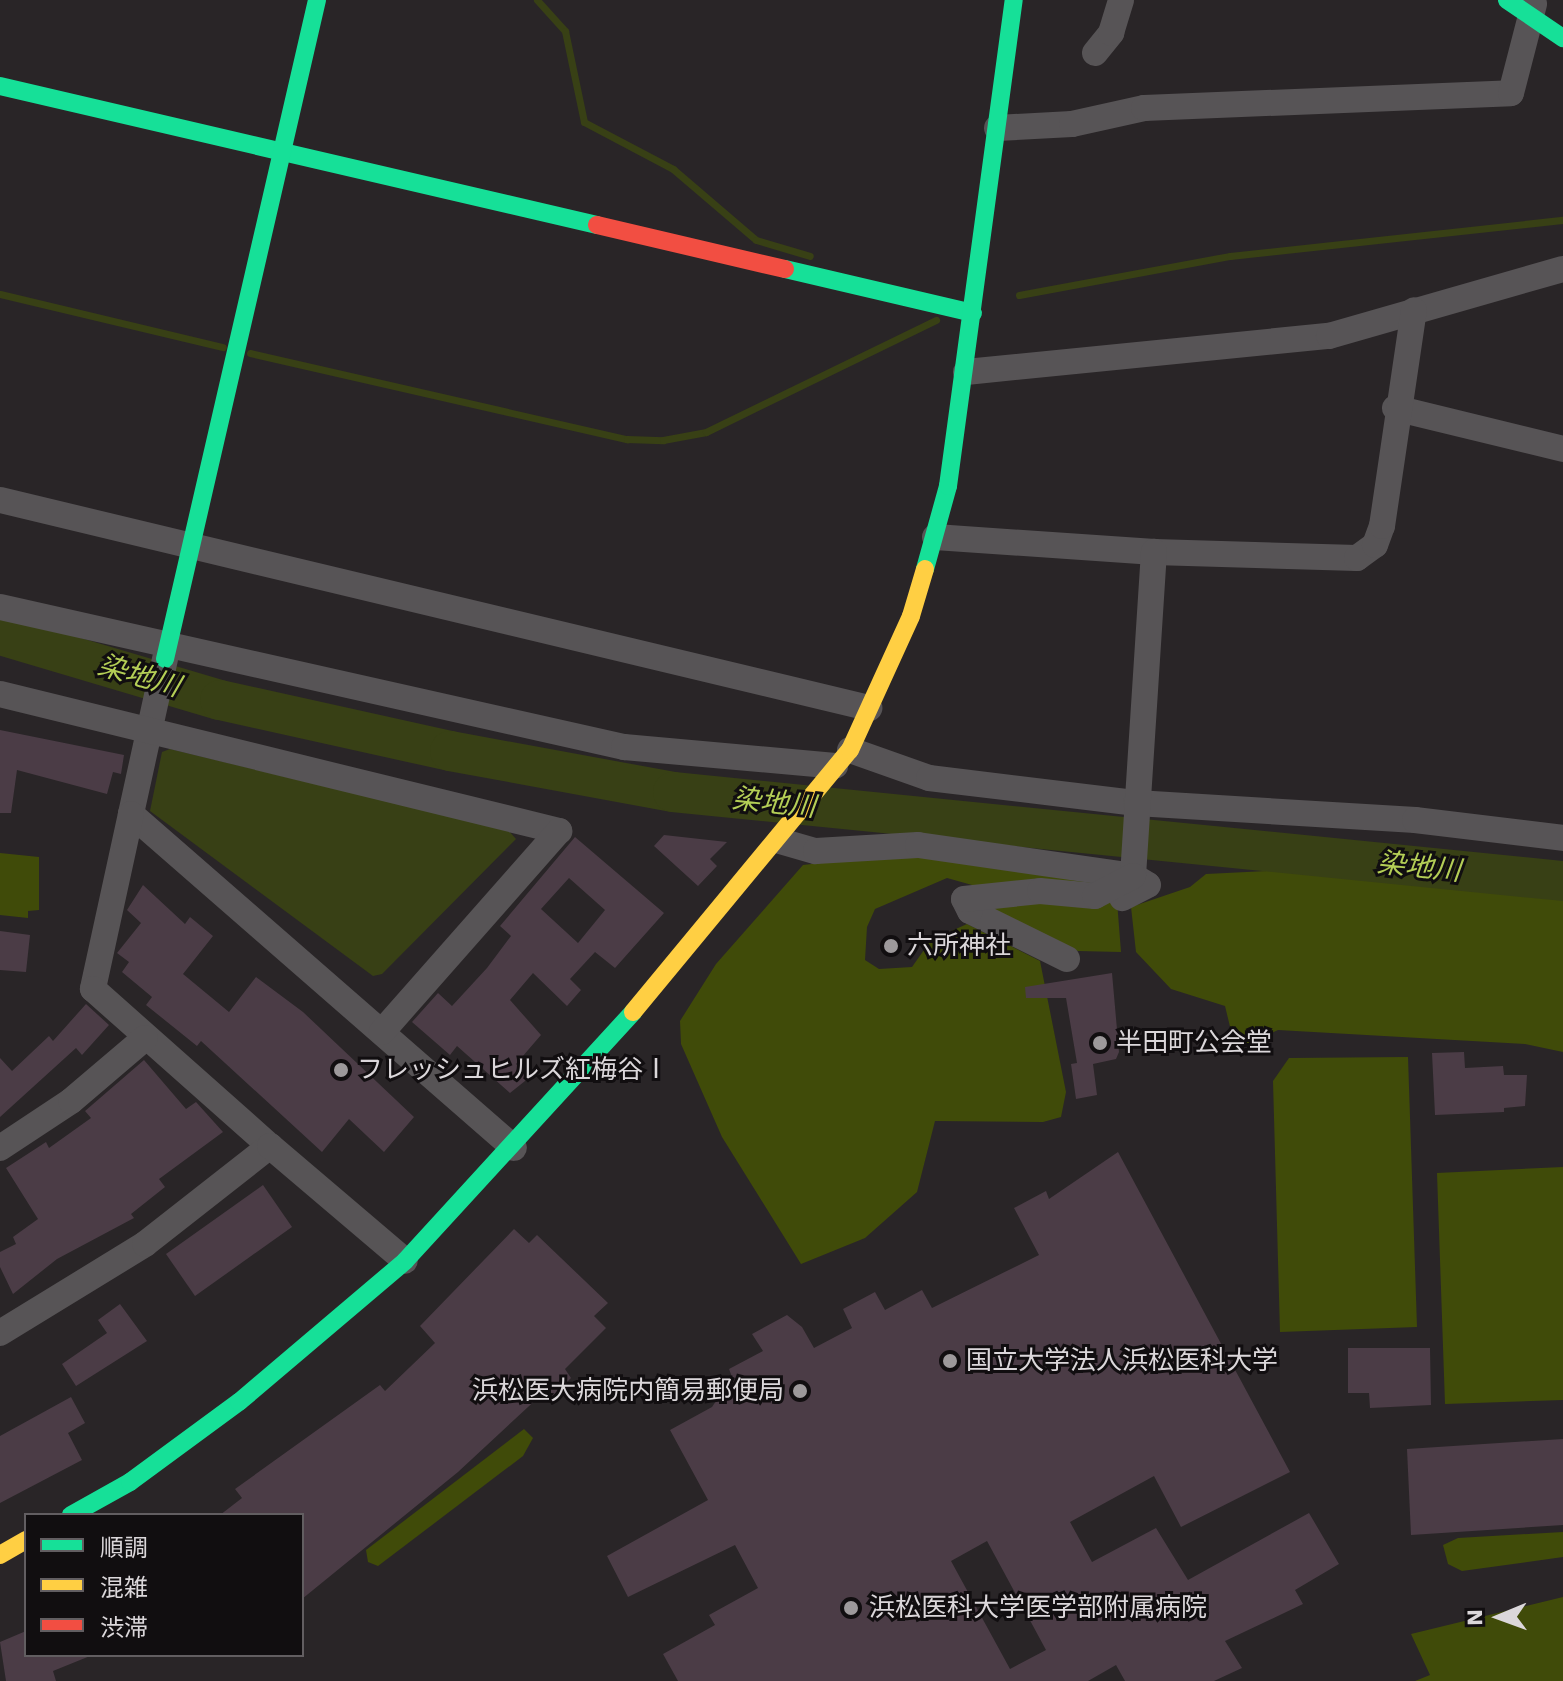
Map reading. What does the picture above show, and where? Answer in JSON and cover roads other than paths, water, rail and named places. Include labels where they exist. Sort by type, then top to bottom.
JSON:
[{"type":"street","points":[[317,0],[189,548],[93,989],[145,1038],[405,1261]]},
{"type":"street","points":[[75,1513],[130,1482],[239,1402],[405,1261],[514,1148],[780,841],[836,766],[869,708],[911,616],[935,537],[966,372],[1014,0]]},
{"type":"street","points":[[1095,53],[1111,33],[1121,0]]},
{"type":"street","points":[[1507,0],[1533,7],[1563,38]]},
{"type":"street","points":[[997,128],[1082,123],[1144,108],[1511,93],[1533,7]]},
{"type":"street","points":[[0,86],[973,313]]},
{"type":"street","points":[[966,372],[1329,336],[1563,269]]},
{"type":"street","points":[[935,537],[1154,552],[1357,558],[1375,545],[1382,526],[1395,408],[1414,310]]},
{"type":"street","points":[[1395,408],[1563,449]]},
{"type":"street","points":[[0,500],[189,548],[869,708]]},
{"type":"street","points":[[1129,880],[1154,552]]},
{"type":"street","points":[[0,607],[167,653],[624,747],[836,766],[1135,807],[1415,820],[1563,838]]},
{"type":"street","points":[[0,694],[152,721],[559,831],[382,1032]]},
{"type":"street","points":[[131,814],[514,1148]]},
{"type":"street","points":[[780,841],[816,851],[918,845],[1129,880]]},
{"type":"street","points":[[1067,959],[970,911],[964,899],[1040,891],[1095,896],[1129,880]]},
{"type":"street","points":[[0,1148],[71,1101],[145,1038]]},
{"type":"street","points":[[0,1333],[145,1244],[270,1146]]},
{"type":"street","points":[[0,1555],[24,1541]]},
{"type":"waterway","points":[[537,0],[565,31],[584,122],[673,169],[756,240],[810,256]]},
{"type":"waterway","points":[[1019,295],[1230,256],[1563,220]]},
{"type":"waterway","points":[[0,294],[223,347]]},
{"type":"waterway","points":[[250,353],[627,439],[663,440],[706,432],[936,320]]},
{"type":"waterway","name":"染地川","points":[[0,635],[220,700],[450,751],[673,792],[1563,881]]},
{"type":"place","name":"六所神社","points":[[891,946]]},
{"type":"place","name":"半田町公会堂","points":[[1100,1043]]},
{"type":"place","name":"フレッシュヒルズ紅梅谷Ⅰ","points":[[341,1070]]},
{"type":"place","name":"国立大学法人浜松医科大学","points":[[950,1361]]},
{"type":"place","name":"浜松医大病院内簡易郵便局","points":[[800,1391]]},
{"type":"place","name":"浜松医科大学医学部附属病院","points":[[851,1608]]}]
